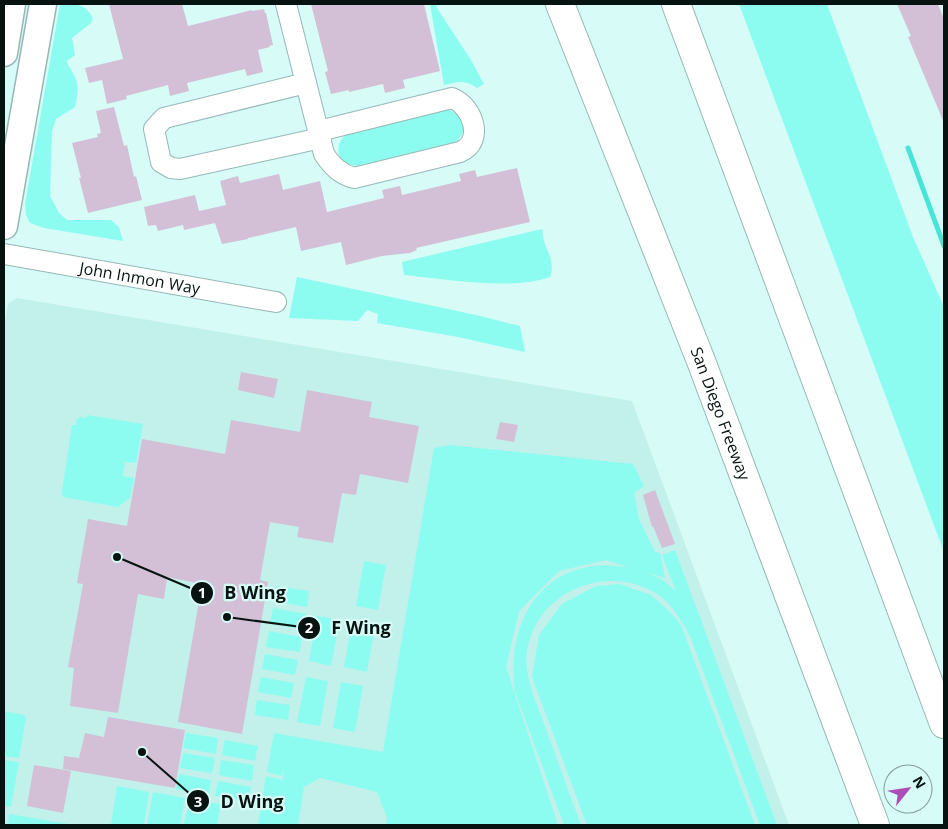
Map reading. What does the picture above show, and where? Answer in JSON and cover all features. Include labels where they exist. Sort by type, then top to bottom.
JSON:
[{"type":"highway","name":"San Diego Freeway","points":[[560,4],[701,361],[875,825]]},
{"type":"highway","points":[[676,4],[944,724]]},
{"type":"main road","points":[[4,53],[12,4]]},
{"type":"main road","points":[[4,226],[43,4]]},
{"type":"street","points":[[286,4],[320,135],[324,154],[342,175],[354,178],[460,152],[466,149],[472,142],[475,133],[470,115],[464,105],[452,98],[320,135],[180,169],[171,168],[161,162],[154,129],[164,118],[172,114],[306,83]]},
{"type":"street","name":"John Inmon Way","points":[[4,254],[276,302]]},
{"type":"shaded area","points":[[60,4],[79,5],[87,9],[93,18],[91,23],[72,38],[75,55],[67,61],[76,79],[77,95],[75,107],[56,119],[52,131],[50,196],[59,213],[67,220],[111,220],[119,227],[123,241],[44,228],[30,223],[26,215],[25,204]]},
{"type":"shaded area","points":[[430,4],[436,4],[484,84],[477,88],[465,82],[444,85]]},
{"type":"shaded area","points":[[739,4],[827,4],[913,237],[944,307],[944,552]]},
{"type":"shaded area","points":[[450,110],[459,118],[463,127],[461,136],[452,145],[356,166],[349,164],[340,157],[340,142],[349,132],[436,111]]},
{"type":"shaded area","points":[[542,229],[544,242],[552,263],[550,277],[534,281],[497,284],[404,275],[402,262]]},
{"type":"shaded area","points":[[297,277],[520,326],[525,352],[458,337],[377,323],[378,314],[367,310],[358,321],[289,318]]},
{"type":"shaded area","points":[[17,298],[632,401],[789,825],[4,825],[4,327],[8,304]]},
{"type":"shaded area","points":[[87,415],[143,424],[136,463],[125,462],[123,476],[134,478],[130,498],[118,507],[63,497],[62,492],[72,425],[76,425],[77,419],[80,417],[86,418]]},
{"type":"shaded area","points":[[450,445],[633,464],[644,486],[634,493],[639,519],[655,552],[660,553],[665,578],[648,573],[663,580],[676,591],[662,555],[675,550],[777,825],[760,825],[690,636],[680,619],[669,604],[660,596],[641,586],[622,582],[602,582],[582,586],[565,595],[549,607],[537,623],[527,648],[527,666],[532,691],[581,825],[564,825],[515,692],[513,671],[515,650],[527,611],[553,581],[571,572],[593,566],[628,567],[606,560],[559,571],[519,611],[506,667],[558,825],[386,825],[387,818],[377,792],[320,778],[304,787],[298,825],[258,825],[266,776],[283,780],[284,769],[282,776],[267,772],[274,733],[383,752],[434,448]]},
{"type":"shaded area","points":[[364,561],[386,565],[378,610],[356,606]]},
{"type":"shaded area","points":[[620,584],[651,595],[681,625],[755,825],[587,825],[532,677],[539,635],[562,604],[596,586]]},
{"type":"shaded area","points":[[276,586],[309,591],[307,607],[274,601]]},
{"type":"shaded area","points":[[273,608],[306,614],[303,629],[270,624]]},
{"type":"shaded area","points":[[317,616],[340,620],[331,666],[309,661]]},
{"type":"shaded area","points":[[352,622],[375,626],[367,672],[344,667]]},
{"type":"shaded area","points":[[269,631],[302,637],[300,652],[266,647]]},
{"type":"shaded area","points":[[265,654],[298,660],[295,675],[262,669]]},
{"type":"shaded area","points":[[261,677],[294,683],[291,698],[258,692]]},
{"type":"shaded area","points":[[306,677],[328,681],[320,726],[297,722]]},
{"type":"shaded area","points":[[341,682],[363,686],[355,732],[333,728]]},
{"type":"shaded area","points":[[257,700],[290,705],[288,720],[255,715]]},
{"type":"shaded area","points":[[4,711],[24,715],[26,718],[19,758],[4,756]]},
{"type":"shaded area","points":[[186,733],[218,738],[216,754],[183,748]]},
{"type":"shaded area","points":[[225,740],[258,746],[255,761],[222,755]]},
{"type":"shaded area","points":[[183,753],[215,758],[212,773],[180,768]]},
{"type":"shaded area","points":[[4,760],[19,762],[11,807],[4,806]]},
{"type":"shaded area","points":[[221,760],[254,765],[252,781],[219,775]]},
{"type":"shaded area","points":[[179,774],[211,780],[209,795],[176,789]]},
{"type":"shaded area","points":[[218,781],[251,787],[248,802],[215,796]]},
{"type":"shaded area","points":[[117,786],[149,792],[144,825],[111,825]]},
{"type":"shaded area","points":[[153,792],[185,798],[180,825],[147,825]]},
{"type":"shaded area","points":[[189,799],[221,804],[217,825],[184,825]]},
{"type":"shaded area","points":[[9,814],[75,825],[8,825]]},
{"type":"building","points":[[109,4],[182,4],[188,26],[252,10],[264,9],[273,45],[258,50],[263,72],[247,76],[245,69],[187,83],[189,91],[170,96],[168,85],[126,96],[127,99],[107,104],[102,80],[89,83],[85,68],[123,59]]},
{"type":"building","points":[[311,4],[424,4],[440,71],[403,80],[405,88],[385,93],[383,84],[331,94],[325,72],[328,71]]},
{"type":"building","points":[[897,4],[938,4],[944,19],[944,123],[908,37],[911,36]]},
{"type":"building","points":[[114,107],[124,146],[127,145],[134,177],[136,176],[142,200],[88,213],[72,143],[98,137],[97,134],[101,133],[96,111]]},
{"type":"building","points":[[517,168],[530,222],[416,248],[417,250],[410,253],[382,256],[346,265],[341,242],[301,251],[296,227],[222,244],[215,223],[184,230],[183,225],[158,231],[156,225],[148,226],[144,207],[195,195],[199,211],[226,205],[220,181],[238,176],[240,183],[279,174],[283,190],[320,181],[327,212],[384,198],[382,190],[400,186],[402,195],[461,181],[459,174],[475,170],[477,177]]},
{"type":"building","points":[[241,372],[278,379],[274,398],[238,390]]},
{"type":"building","points":[[307,390],[372,402],[369,417],[419,426],[408,483],[360,474],[356,495],[342,493],[333,543],[297,537],[299,527],[270,522],[260,580],[268,582],[242,734],[178,722],[202,584],[167,577],[164,599],[138,594],[118,713],[70,706],[74,668],[68,667],[83,584],[77,583],[88,519],[127,526],[142,439],[225,454],[231,420],[300,432]]},
{"type":"building","points":[[500,422],[518,425],[514,442],[496,439]]},
{"type":"building","points":[[655,490],[675,544],[662,548],[652,527],[643,495]]},
{"type":"building","points":[[108,717],[185,730],[175,788],[63,769],[64,756],[79,758],[85,733],[104,737]]},
{"type":"building","points":[[34,765],[71,771],[63,813],[27,806]]},
{"type":"waterway","points":[[908,148],[944,246]]},
{"type":"place","name":"B Wing","points":[[117,557]]},
{"type":"place","name":"F Wing","points":[[227,617]]},
{"type":"place","name":"D Wing","points":[[142,752]]}]
